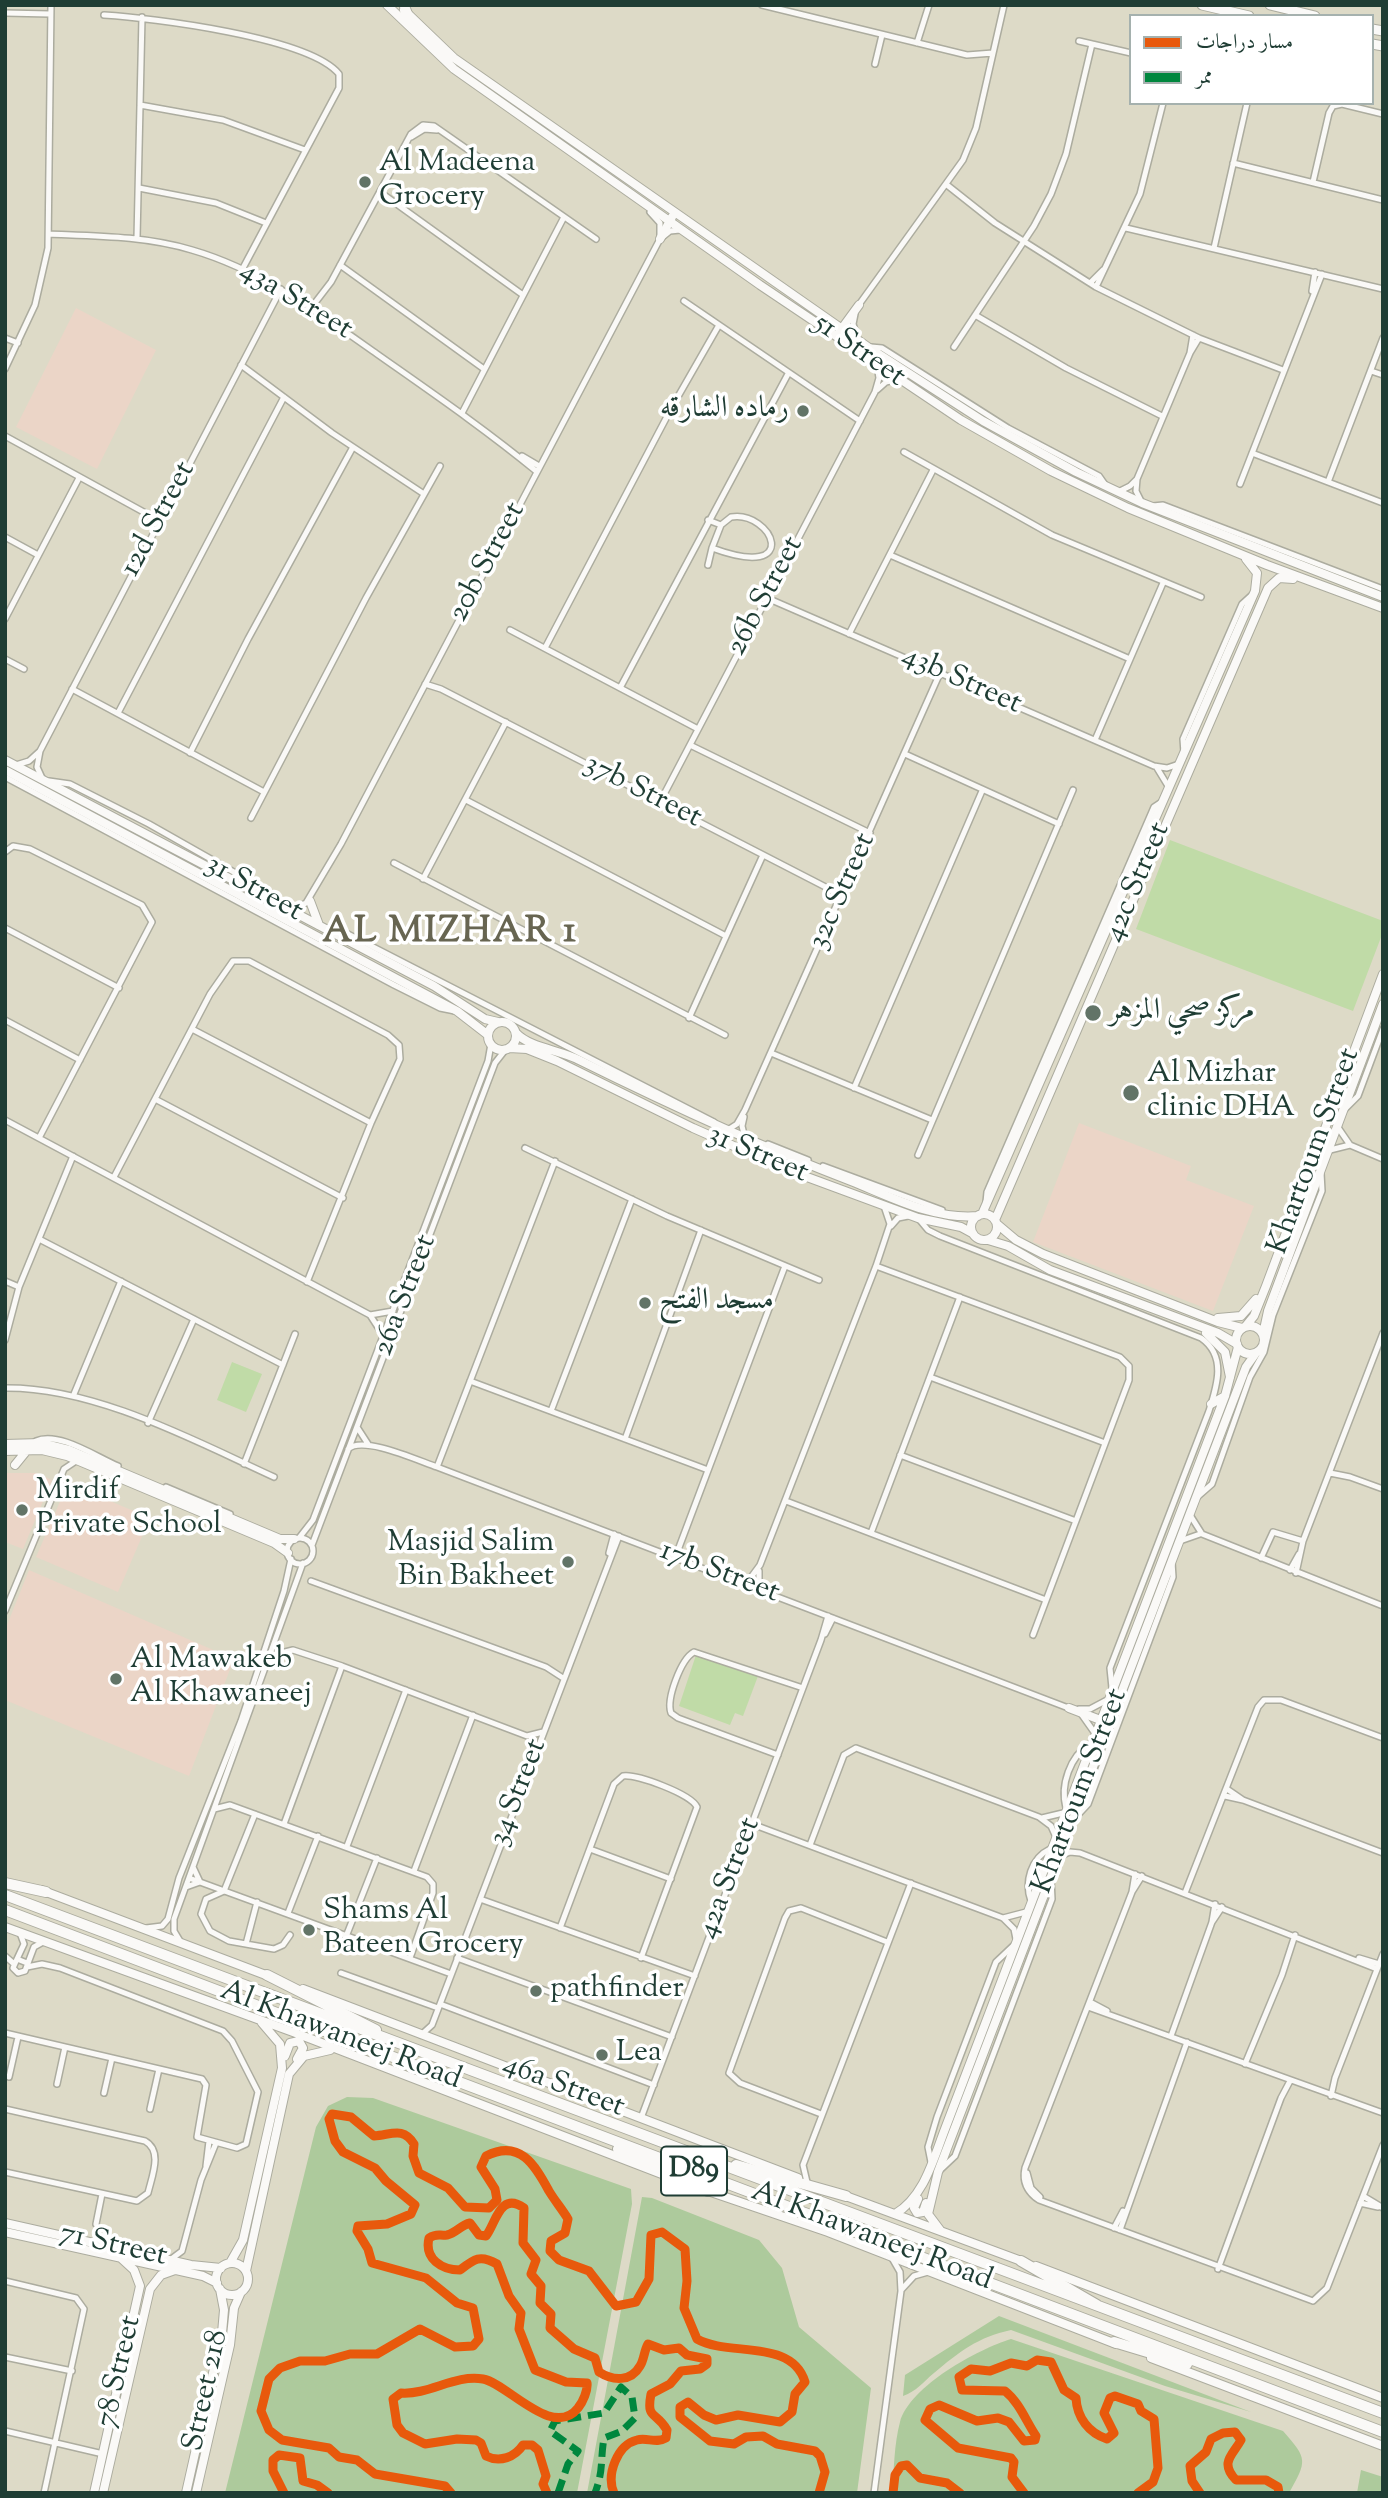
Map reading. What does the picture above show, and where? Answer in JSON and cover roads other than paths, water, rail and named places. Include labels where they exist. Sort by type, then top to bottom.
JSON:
[{"type":"highway","points":[[5,1880],[46,1892]]},
{"type":"highway","name":"Al Khawaneej Road","points":[[5,1895],[1102,2310],[1383,2413]]},
{"type":"highway","name":"Al Khawaneej Road","points":[[5,1910],[1383,2432]]},
{"type":"highway","points":[[267,1975],[369,2025],[387,2039]]},
{"type":"highway","points":[[557,2120],[708,2192]]},
{"type":"highway","points":[[724,2166],[741,2166],[846,2196]]},
{"type":"highway","points":[[1021,2261],[1082,2293],[1102,2310]]},
{"type":"highway","points":[[1114,2342],[1237,2377]]},
{"type":"main road","points":[[402,5],[408,15]]},
{"type":"main road","points":[[1202,5],[1240,14]]},
{"type":"main road","points":[[1270,5],[1307,14]]},
{"type":"street","points":[[5,369],[40,288],[49,234],[51,5]]},
{"type":"street","name":"51 Street","points":[[387,5],[454,69],[775,295],[982,433],[1076,484],[1154,520],[1383,608]]},
{"type":"street","points":[[762,5],[971,56],[993,53]]},
{"type":"street","points":[[917,44],[929,5]]},
{"type":"street","points":[[775,295],[786,299],[833,331],[844,329],[945,188],[972,139],[1004,5]]},
{"type":"street","points":[[5,13],[50,14]]},
{"type":"street","points":[[103,15],[198,25],[260,40],[329,65],[340,76],[339,88],[243,268]]},
{"type":"street","name":"51 Street","points":[[408,15],[454,58],[858,340],[983,421],[1142,503],[1383,597]]},
{"type":"street","points":[[138,238],[142,17]]},
{"type":"street","points":[[875,64],[882,35]]},
{"type":"street","points":[[1079,41],[1129,53]]},
{"type":"street","points":[[954,347],[1046,205],[1061,172],[1091,44]]},
{"type":"street","points":[[139,104],[223,120],[304,150]]},
{"type":"street","points":[[1096,287],[1127,225],[1149,164],[1163,105]]},
{"type":"street","points":[[1214,247],[1247,105]]},
{"type":"street","points":[[1313,182],[1329,113],[1333,106],[1338,105]]},
{"type":"street","points":[[1346,105],[1383,114]]},
{"type":"street","points":[[314,309],[409,140],[423,127],[439,131],[596,239]]},
{"type":"street","points":[[1233,163],[1383,200]]},
{"type":"street","points":[[139,188],[216,203],[266,223]]},
{"type":"street","points":[[945,188],[1023,242],[1096,287],[1196,337],[1282,372]]},
{"type":"street","points":[[379,195],[524,293]]},
{"type":"street","points":[[639,198],[659,220],[660,239]]},
{"type":"street","points":[[459,411],[486,366],[564,217]]},
{"type":"street","points":[[660,239],[670,220],[678,217],[716,245],[724,245]]},
{"type":"street","points":[[1127,225],[1383,289]]},
{"type":"street","points":[[660,239],[670,231],[683,230]]},
{"type":"street","name":"43a Street","points":[[49,234],[138,238],[191,249],[243,268],[314,309],[538,469]]},
{"type":"street","name":"20b Street","points":[[302,917],[660,239]]},
{"type":"street","points":[[338,268],[486,366]]},
{"type":"street","points":[[1090,283],[1103,270]]},
{"type":"street","points":[[1240,484],[1319,273]]},
{"type":"street","name":"12d Street","points":[[40,751],[281,289]]},
{"type":"street","points":[[684,301],[860,421]]},
{"type":"street","points":[[831,320],[845,318],[859,305]]},
{"type":"street","points":[[858,340],[853,324],[859,305]]},
{"type":"street","points":[[975,315],[1066,368],[1162,416]]},
{"type":"street","points":[[545,648],[671,407],[719,325]]},
{"type":"street","points":[[1142,503],[1136,491],[1137,479],[1196,337]]},
{"type":"street","points":[[5,338],[18,343]]},
{"type":"street","points":[[1328,482],[1383,338]]},
{"type":"street","points":[[241,365],[353,447],[424,494]]},
{"type":"street","name":"26b Street","points":[[660,802],[875,392],[879,378],[877,365]]},
{"type":"street","points":[[1371,370],[1383,375]]},
{"type":"street","points":[[620,688],[788,374]]},
{"type":"street","points":[[875,392],[886,382],[898,379]]},
{"type":"street","points":[[118,713],[284,397]]},
{"type":"street","points":[[5,436],[160,521]]},
{"type":"street","points":[[190,753],[248,639],[353,447]]},
{"type":"street","points":[[904,452],[1052,535],[1201,597]]},
{"type":"street","points":[[1252,453],[1383,503]]},
{"type":"street","points":[[251,818],[440,466]]},
{"type":"street","points":[[849,634],[933,470]]},
{"type":"street","points":[[5,619],[79,478]]},
{"type":"street","points":[[1118,492],[1137,479]]},
{"type":"street","points":[[1152,506],[1163,505],[1383,589]]},
{"type":"street","points":[[708,565],[712,548],[721,525],[731,517],[749,518],[769,533],[771,549],[765,557],[748,558],[732,556],[712,548]]},
{"type":"street","points":[[708,520],[721,525]]},
{"type":"street","points":[[5,537],[38,555]]},
{"type":"street","points":[[1184,753],[1183,739],[1242,604],[1254,593],[1258,576],[1255,567],[1238,553]]},
{"type":"street","points":[[890,555],[1130,659]]},
{"type":"street","points":[[1267,565],[1276,562],[1323,579],[1335,579]]},
{"type":"street","name":"42c Street","points":[[982,1213],[1267,565]]},
{"type":"street","name":"42c Street","points":[[996,1222],[1008,1184],[1272,582],[1282,578],[1307,581]]},
{"type":"street","points":[[1095,740],[1163,583]]},
{"type":"street","name":"43b Street","points":[[767,598],[1154,766],[1167,768],[1179,764]]},
{"type":"street","points":[[1245,612],[1253,615],[1251,630]]},
{"type":"street","points":[[510,630],[698,729]]},
{"type":"street","points":[[5,659],[24,669]]},
{"type":"street","name":"32c Street","points":[[721,1130],[735,1126],[745,1110],[843,897],[940,673]]},
{"type":"street","name":"37b Street","points":[[426,681],[843,897]]},
{"type":"street","points":[[72,689],[264,792]]},
{"type":"street","points":[[423,879],[506,722]]},
{"type":"street","points":[[690,745],[870,833]]},
{"type":"street","points":[[16,765],[29,761],[40,751]]},
{"type":"street","points":[[40,751],[37,767],[46,780]]},
{"type":"street","points":[[905,754],[1059,824]]},
{"type":"street","name":"31 Street","points":[[6,761],[434,986],[485,1019],[498,1022]]},
{"type":"street","name":"31 Street","points":[[6,761],[244,898],[457,1011],[488,1035]]},
{"type":"street","points":[[1154,766],[1164,775],[1169,788]]},
{"type":"street","points":[[5,777],[394,985],[444,1010],[457,1011]]},
{"type":"street","points":[[918,1155],[1073,790]]},
{"type":"street","points":[[854,1088],[982,791]]},
{"type":"street","points":[[466,800],[726,936]]},
{"type":"street","points":[[982,1213],[996,1222],[1004,1233],[1043,1254],[1207,1317],[1244,1327],[1256,1327],[1263,1334],[1262,1347],[1256,1353],[1246,1353],[1238,1345],[1188,1322],[1050,1270],[1008,1246],[979,1240],[972,1233],[971,1223],[982,1213],[987,1192],[1154,807],[1163,801]]},
{"type":"street","points":[[5,852],[13,846],[30,849],[130,899],[146,908],[151,916],[150,928],[39,1138]]},
{"type":"street","points":[[689,1018],[763,855]]},
{"type":"street","points":[[394,863],[724,1035]]},
{"type":"street","name":"20b Street","points":[[287,909],[304,905],[316,887]]},
{"type":"street","points":[[244,898],[255,900],[289,918],[302,917]]},
{"type":"street","points":[[310,901],[313,915],[324,929],[342,931],[547,1034],[705,1115],[721,1130]]},
{"type":"street","points":[[5,928],[119,988]]},
{"type":"street","points":[[114,1177],[192,1029],[226,968],[233,961],[249,961],[388,1035],[399,1045],[400,1059],[370,1123],[343,1198],[307,1282]]},
{"type":"street","name":"Khartoum Street","points":[[1244,1327],[1254,1315],[1266,1286],[1383,974]]},
{"type":"street","name":"Khartoum Street","points":[[1263,1334],[1272,1300],[1383,1004]]},
{"type":"street","points":[[5,1020],[80,1060]]},
{"type":"street","points":[[498,1022],[511,1024],[516,1033],[508,1049],[491,1044],[488,1035],[498,1022]]},
{"type":"street","points":[[192,1029],[370,1123]]},
{"type":"street","points":[[1342,1112],[1358,1096],[1383,1029]]},
{"type":"street","name":"31 Street","points":[[516,1033],[526,1041],[577,1059],[759,1146],[899,1200],[954,1217],[982,1213]]},
{"type":"street","name":"26a Street","points":[[289,1556],[297,1539],[313,1520],[490,1057],[491,1044]]},
{"type":"street","name":"31 Street","points":[[508,1049],[527,1049],[550,1058],[693,1128],[788,1170],[915,1217],[961,1227],[972,1233]]},
{"type":"street","name":"26a Street","points":[[303,1563],[311,1558],[312,1545],[495,1063],[508,1049]]},
{"type":"street","points":[[771,1053],[932,1120]]},
{"type":"street","points":[[155,1099],[343,1198]]},
{"type":"street","name":"32c Street","points":[[745,1110],[742,1129],[747,1141]]},
{"type":"street","points":[[5,1120],[370,1315],[379,1324],[383,1336]]},
{"type":"street","points":[[1337,1126],[1350,1145]]},
{"type":"street","points":[[1328,1152],[1338,1146],[1350,1145],[1383,1159]]},
{"type":"street","points":[[525,1148],[701,1230],[819,1280]]},
{"type":"street","points":[[5,1339],[19,1287],[73,1156]]},
{"type":"street","points":[[438,1467],[555,1161]]},
{"type":"street","points":[[1196,1498],[1212,1484],[1250,1377],[1264,1352],[1283,1289],[1322,1191],[1320,1169]]},
{"type":"street","points":[[999,1179],[1008,1184]]},
{"type":"street","points":[[551,1411],[632,1199]]},
{"type":"street","points":[[746,1584],[760,1565],[876,1266],[890,1218],[884,1206]]},
{"type":"street","points":[[888,1232],[898,1218],[915,1217],[928,1230],[940,1236],[1206,1342],[1220,1370],[1211,1404],[1110,1668],[1112,1689]]},
{"type":"street","points":[[988,1240],[996,1234],[996,1222]]},
{"type":"street","points":[[625,1439],[701,1230]]},
{"type":"street","points":[[39,1239],[283,1365]]},
{"type":"street","points":[[675,1558],[785,1266]]},
{"type":"street","points":[[876,1266],[1114,1355],[1129,1366],[1129,1380],[1033,1635]]},
{"type":"street","points":[[5,1281],[19,1287]]},
{"type":"street","points":[[74,1394],[121,1281]]},
{"type":"street","points":[[1207,1317],[1241,1317],[1266,1286]]},
{"type":"street","points":[[1272,1300],[1283,1289]]},
{"type":"street","points":[[1098,1298],[1112,1293]]},
{"type":"street","points":[[871,1533],[960,1297]]},
{"type":"street","points":[[370,1315],[393,1311]]},
{"type":"street","points":[[148,1423],[194,1319]]},
{"type":"street","points":[[1188,1322],[1221,1345],[1228,1359],[1230,1381]]},
{"type":"street","points":[[1238,1345],[1237,1335],[1244,1327]]},
{"type":"street","points":[[1293,1572],[1383,1333]]},
{"type":"street","points":[[244,1464],[295,1334]]},
{"type":"street","name":"Khartoum Street","points":[[895,2214],[913,2202],[931,2162],[1230,1381],[1238,1345]]},
{"type":"street","name":"Khartoum Street","points":[[942,2232],[928,2214],[938,2172],[1246,1367],[1256,1353]]},
{"type":"street","points":[[930,1377],[1105,1443]]},
{"type":"street","points":[[470,1381],[708,1470]]},
{"type":"street","points":[[5,1388],[47,1389],[74,1394],[274,1478]]},
{"type":"street","points":[[1211,1404],[1224,1396]]},
{"type":"street","points":[[357,1426],[360,1435],[368,1444]]},
{"type":"street","points":[[5,1437],[9,1444],[69,1450],[279,1539],[297,1539],[312,1545]]},
{"type":"street","points":[[348,1449],[354,1444],[368,1444]]},
{"type":"street","name":"17b Street","points":[[368,1444],[438,1467],[1069,1708],[1086,1718],[1094,1732]]},
{"type":"street","points":[[15,1465],[31,1446]]},
{"type":"street","points":[[5,1451],[31,1446],[79,1461],[274,1543],[289,1556],[303,1563],[173,1926],[184,1945]]},
{"type":"street","points":[[5,1611],[64,1469],[61,1458],[55,1452]]},
{"type":"street","points":[[900,1455],[1076,1521]]},
{"type":"street","points":[[64,1469],[79,1461]]},
{"type":"street","points":[[1332,1466],[1350,1477]]},
{"type":"street","points":[[1330,1473],[1383,1489]]},
{"type":"street","points":[[786,1501],[1046,1600]]},
{"type":"street","points":[[1190,1515],[1202,1534]]},
{"type":"street","points":[[1261,1558],[1273,1532],[1303,1541]]},
{"type":"street","points":[[1181,1541],[1188,1535],[1202,1534],[1383,1606]]},
{"type":"street","name":"34 Street","points":[[421,2035],[432,2025],[616,1535]]},
{"type":"street","points":[[139,1929],[159,1927],[167,1921],[190,1850],[251,1694],[284,1591],[289,1556]]},
{"type":"street","points":[[1072,1820],[1088,1804],[1173,1577],[1172,1562]]},
{"type":"street","points":[[760,1565],[760,1590]]},
{"type":"street","points":[[312,1581],[546,1667],[563,1678]]},
{"type":"street","name":"42a Street","points":[[641,2118],[830,1617]]},
{"type":"street","points":[[279,1634],[293,1650]]},
{"type":"street","points":[[271,1656],[284,1650],[293,1650],[527,1736],[543,1732]]},
{"type":"street","points":[[778,1755],[671,1713],[669,1705],[686,1659],[694,1652],[803,1690]]},
{"type":"street","points":[[284,1824],[342,1666]]},
{"type":"street","points":[[347,1846],[406,1690]]},
{"type":"street","points":[[1069,1708],[1090,1709],[1107,1700]]},
{"type":"street","points":[[1188,1894],[1258,1707],[1264,1700],[1282,1700],[1383,1738]]},
{"type":"street","points":[[1069,1708],[1099,1718],[1104,1724],[1087,1780]]},
{"type":"street","points":[[415,1871],[473,1716]]},
{"type":"street","points":[[527,1736],[535,1753]]},
{"type":"street","points":[[810,1845],[844,1755],[856,1748],[1039,1817],[1051,1826],[1055,1835]]},
{"type":"street","points":[[560,1928],[614,1784],[623,1776],[635,1777],[690,1798],[696,1803],[695,1814],[641,1958]]},
{"type":"street","points":[[1227,1789],[1243,1800]]},
{"type":"street","points":[[221,1791],[230,1805]]},
{"type":"street","points":[[1224,1796],[1243,1800],[1383,1853]]},
{"type":"street","points":[[214,1809],[230,1805],[427,1877],[433,1884],[410,1958]]},
{"type":"street","points":[[1039,1817],[1054,1817],[1065,1810]]},
{"type":"street","points":[[255,1814],[224,1891],[204,1901],[200,1912],[203,1922],[219,1938],[277,1949],[290,1935]]},
{"type":"street","points":[[753,1822],[1003,1918],[1014,1929],[1015,1942],[996,1962],[937,2117],[928,2147],[931,2162]]},
{"type":"street","points":[[288,1913],[318,1836]]},
{"type":"street","points":[[1066,1836],[1080,1853]]},
{"type":"street","points":[[590,1849],[671,1879]]},
{"type":"street","points":[[190,1850],[185,1871],[188,1878],[451,1973]]},
{"type":"street","points":[[1058,1858],[1066,1853],[1080,1853],[1378,1966]]},
{"type":"street","points":[[347,1934],[377,1858]]},
{"type":"street","points":[[192,1867],[200,1882]]},
{"type":"street","points":[[1138,1875],[1027,2162],[1024,2177],[1035,2198],[1304,2301],[1320,2297],[1328,2288],[1383,2145]]},
{"type":"street","points":[[938,2172],[952,2161],[960,2143],[1052,1899],[1050,1877]]},
{"type":"street","points":[[185,1888],[200,1882]]},
{"type":"street","points":[[807,2182],[803,2176],[803,2165],[911,1883]]},
{"type":"street","name":"46a Street","points":[[46,1892],[1383,2399]]},
{"type":"street","points":[[480,1897],[694,1978]]},
{"type":"street","points":[[246,1944],[257,1902]]},
{"type":"street","points":[[1169,2035],[1219,1906]]},
{"type":"street","points":[[821,2114],[740,2083],[729,2073],[785,1918],[792,1909],[800,1908],[887,1942]]},
{"type":"street","points":[[1003,1918],[1026,1912]]},
{"type":"street","points":[[5,1927],[257,2019],[708,2192],[891,2257],[1383,2446]]},
{"type":"street","points":[[5,1973],[16,1962],[23,1946],[20,1932]]},
{"type":"street","points":[[1248,2065],[1298,1936]]},
{"type":"street","points":[[16,1962],[21,1973],[35,1946],[44,1941]]},
{"type":"street","points":[[1328,2095],[1383,1954]]},
{"type":"street","points":[[5,1956],[27,1965],[60,1968],[227,2034],[256,2085],[258,2098],[244,2147],[198,2138],[196,2134],[204,2081],[5,2034]]},
{"type":"street","points":[[457,1958],[672,2037]]},
{"type":"street","points":[[341,1973],[411,2001],[439,2006],[654,2085]]},
{"type":"street","points":[[995,1994],[992,2015],[997,2020]]},
{"type":"street","points":[[1089,2004],[1383,2116]]},
{"type":"street","points":[[196,2493],[230,2345],[234,2308],[248,2282],[246,2271],[287,2068],[280,2044],[270,2030],[257,2019]]},
{"type":"street","name":"34 Street","points":[[432,2025],[434,2040]]},
{"type":"street","points":[[9,2077],[18,2037]]},
{"type":"street","points":[[1117,2229],[1189,2043]]},
{"type":"street","points":[[57,2084],[65,2047]]},
{"type":"street","points":[[230,2263],[243,2240],[287,2068],[315,2051],[341,2052]]},
{"type":"street","points":[[104,2093],[112,2058]]},
{"type":"street","points":[[150,2109],[159,2069]]},
{"type":"street","points":[[1215,2268],[1287,2080]]},
{"type":"street","points":[[5,2109],[150,2144],[155,2159],[144,2197],[134,2201],[5,2172]]},
{"type":"street","points":[[206,2169],[209,2141]]},
{"type":"street","points":[[191,2265],[185,2261],[182,2251],[216,2143]]},
{"type":"street","points":[[781,2172],[795,2171],[803,2165]]},
{"type":"street","points":[[921,2187],[914,2208],[917,2213],[925,2210],[932,2192]]},
{"type":"street","points":[[96,2224],[102,2194]]},
{"type":"street","points":[[1363,2196],[1382,2208]]},
{"type":"street","points":[[1360,2203],[1382,2208]]},
{"type":"street","name":"71 Street","points":[[5,2222],[191,2265],[221,2267]]},
{"type":"street","name":"71 Street","points":[[5,2232],[203,2276],[218,2286]]},
{"type":"street","points":[[170,2260],[182,2251]]},
{"type":"street","points":[[874,2493],[901,2291],[900,2272],[891,2257]]},
{"type":"street","name":"78 Street","points":[[103,2493],[113,2428],[109,2427],[140,2286],[138,2274],[121,2258]]},
{"type":"street","points":[[241,2292],[228,2294],[218,2286],[221,2267],[230,2263],[239,2264],[246,2271]]},
{"type":"street","name":"78 Street","points":[[94,2493],[125,2398],[150,2289],[161,2275],[175,2270]]},
{"type":"street","points":[[901,2291],[911,2278],[930,2272]]},
{"type":"street","points":[[5,2281],[76,2298],[83,2304],[84,2314],[44,2493]]},
{"type":"street","name":"Street 218","points":[[186,2493],[222,2333],[224,2310],[218,2286]]},
{"type":"street","points":[[5,2357],[72,2371]]},
{"type":"street","points":[[122,2372],[121,2396],[125,2398]]},
{"type":"street","points":[[5,2431],[107,2454]]},
{"type":"place","name":"Al Madeena Grocery","points":[[365,182]]},
{"type":"place","name":"رماده الشارقه","points":[[803,411]]},
{"type":"place","name":"مركز صحي المزهر","points":[[1093,1013]]},
{"type":"place","name":"Al Mizhar clinic DHA","points":[[1131,1093]]},
{"type":"place","name":"مسجد الفتح","points":[[645,1303]]},
{"type":"place","name":"Mirdif Private School","points":[[22,1510]]},
{"type":"place","name":"Masjid Salim Bin Bakheet","points":[[568,1562]]},
{"type":"place","name":"Al Mawakeb Al Khawaneej","points":[[116,1679]]},
{"type":"place","name":"Shams Al Bateen Grocery","points":[[309,1930]]},
{"type":"place","name":"pathfinder","points":[[536,1991]]},
{"type":"place","name":"Lea","points":[[602,2055]]},
{"type":"district","name":"AL MIZHAR 1","points":[[450,935]]}]
